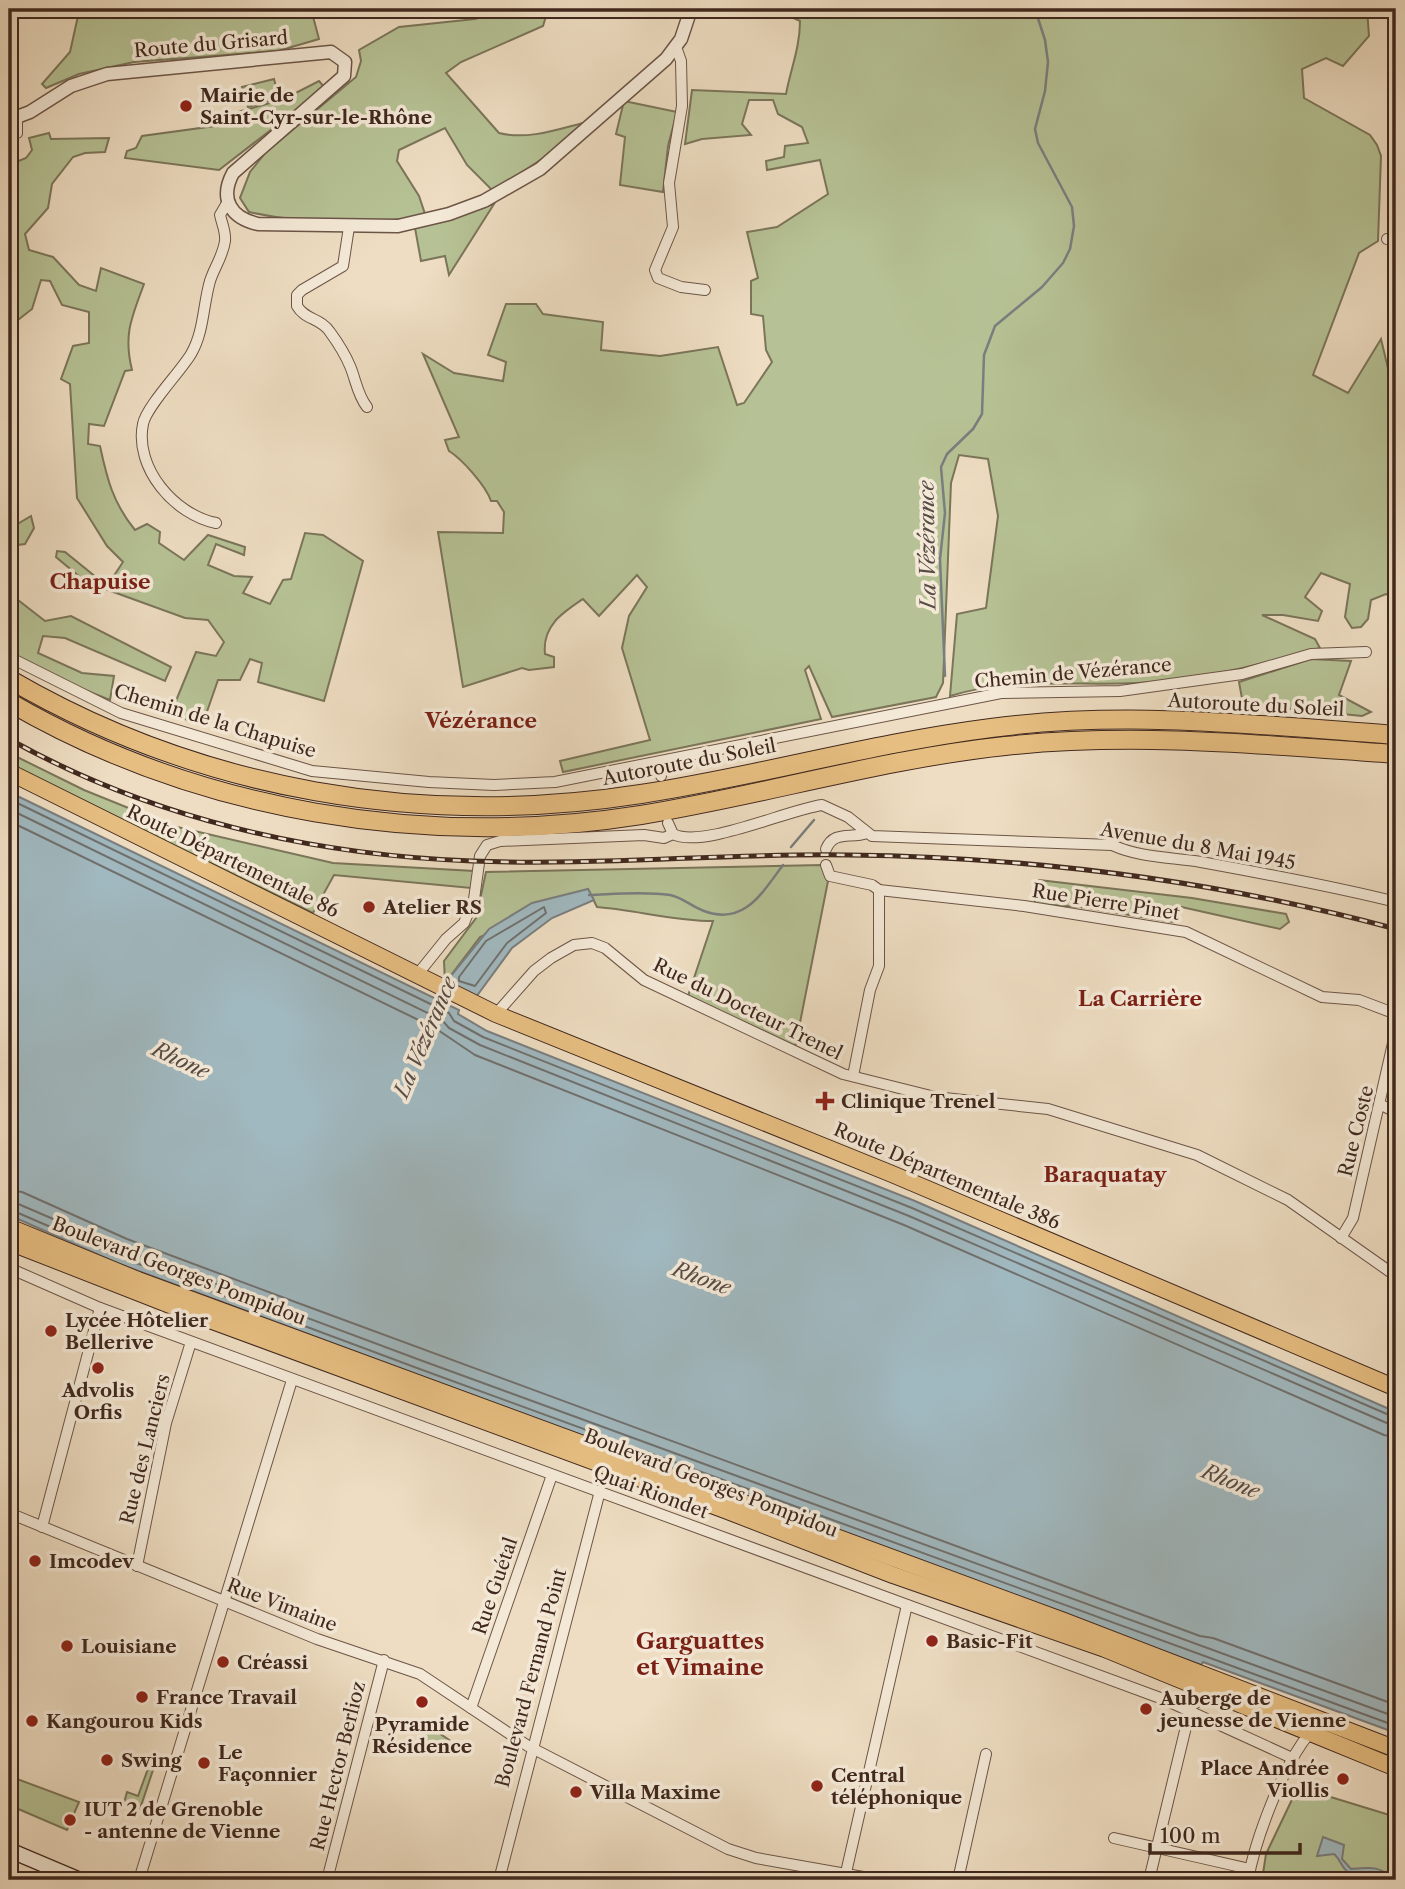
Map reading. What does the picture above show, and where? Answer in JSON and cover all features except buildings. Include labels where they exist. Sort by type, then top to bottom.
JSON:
[{"type":"highway","name":"Autoroute du Soleil","points":[[9,679],[73,714],[121,736],[234,775],[303,791],[436,807],[545,805],[642,794],[892,743],[1040,723],[1155,720],[1396,735]]},
{"type":"highway","name":"Autoroute du Soleil","points":[[9,702],[115,755],[228,793],[300,810],[435,826],[496,827],[596,821],[728,799],[945,755],[1053,742],[1153,738],[1396,754]]},
{"type":"main road","name":"Route Départementale 86","points":[[9,772],[439,987]]},
{"type":"main road","name":"Route Départementale 386","points":[[439,987],[488,1010],[879,1169],[1396,1388]]},
{"type":"main road","name":"Boulevard Georges Pompidou","points":[[9,1227],[138,1280],[1236,1687],[1396,1749]]},
{"type":"main road","name":"Boulevard Georges Pompidou","points":[[9,1241],[177,1308],[725,1510],[887,1573],[1105,1649],[1396,1768]]},
{"type":"main road","points":[[9,1850],[80,1880]]},
{"type":"street","points":[[216,523],[182,509],[163,491],[149,464],[143,441],[143,422],[191,354],[198,338],[209,282],[225,240],[221,208],[227,203],[239,217],[258,224],[398,226],[432,219],[507,190],[540,169],[653,72],[676,47],[691,9]]},
{"type":"street","points":[[676,47],[681,61],[682,106],[669,183],[673,227],[655,270],[659,278],[681,287],[705,290]]},
{"type":"street","name":"Route du Grisard","points":[[13,119],[71,86],[107,74],[319,52],[337,54],[346,68],[339,83],[233,173],[227,189],[227,203]]},
{"type":"street","points":[[9,136],[17,133],[13,119]]},
{"type":"street","points":[[349,227],[343,266],[302,290],[297,295],[297,306],[305,316],[323,322],[328,329],[346,356],[359,397],[367,407]]},
{"type":"street","name":"Chemin de Vézérance","points":[[659,762],[1001,693],[1120,691],[1242,674],[1311,654],[1366,652]]},
{"type":"street","name":"Chemin de la Chapuise","points":[[9,657],[121,713],[312,771],[494,785],[555,782],[659,762]]},
{"type":"street","points":[[659,762],[661,776]]},
{"type":"street","points":[[417,975],[470,912],[480,856],[487,845],[500,841],[635,835],[664,838],[673,834],[689,838],[822,805],[836,809],[867,833]]},
{"type":"street","points":[[667,823],[673,834]]},
{"type":"street","points":[[826,849],[829,842],[838,836],[867,833]]},
{"type":"street","name":"Avenue du 8 Mai 1945","points":[[867,833],[878,837],[1112,845],[1136,855],[1193,861],[1330,886],[1396,902]]},
{"type":"street","name":"Rue Pierre Pinet","points":[[825,865],[830,876],[872,885],[879,890],[1024,906],[1186,932],[1322,997],[1359,1000],[1396,1014]]},
{"type":"street","points":[[853,1076],[870,990],[879,966],[879,890]]},
{"type":"street","name":"Rue du Docteur Trenel","points":[[488,1010],[551,958],[574,945],[592,943],[605,948],[644,979],[784,1049],[853,1076],[935,1097],[1048,1109],[1175,1146],[1279,1195],[1396,1276]]},
{"type":"street","name":"Rue Coste","points":[[1341,1238],[1353,1218],[1381,1105],[1396,1030]]},
{"type":"street","points":[[1381,1105],[1396,1112]]},
{"type":"street","name":"Quai Riondet","points":[[9,1268],[100,1308],[292,1380],[600,1490],[1163,1699],[1292,1758]]},
{"type":"street","points":[[42,1527],[100,1308]]},
{"type":"street","name":"Rue des Lanciers","points":[[137,1566],[166,1423],[191,1342]]},
{"type":"street","points":[[139,1880],[292,1380]]},
{"type":"street","name":"Rue Guétal","points":[[471,1708],[552,1475]]},
{"type":"street","name":"Boulevard Fernand Point","points":[[499,1877],[600,1490]]},
{"type":"street","name":"Rue Vimaine","points":[[9,1513],[225,1603],[317,1639],[420,1674],[532,1748],[729,1849],[756,1858],[845,1877],[880,1880]]},
{"type":"street","points":[[845,1877],[907,1605]]},
{"type":"street","name":"Rue Hector Berlioz","points":[[327,1880],[384,1660]]},
{"type":"street","points":[[1149,1880],[1192,1703],[1209,1691],[1236,1687]]},
{"type":"street","points":[[1114,1838],[1249,1875],[1254,1847],[1292,1758],[1309,1734]]},
{"type":"street","points":[[958,1880],[986,1754]]},
{"type":"green space","points":[[91,9],[311,9],[319,39],[278,51],[134,62],[79,74],[46,88],[42,84],[70,52],[78,16]]},
{"type":"green space","points":[[508,9],[529,9],[546,16],[543,26],[461,62],[446,73],[499,133],[531,135],[583,123],[545,157],[493,191],[467,165],[445,128],[399,150],[397,161],[419,196],[426,217],[337,222],[292,219],[249,212],[240,198],[250,172],[266,152],[356,77],[361,61],[359,50],[399,27],[475,19]]},
{"type":"green space","points":[[789,9],[1367,9],[1369,36],[1343,66],[1326,58],[1302,69],[1304,98],[1370,135],[1381,156],[1378,241],[1359,253],[1313,375],[1348,393],[1381,339],[1396,402],[1396,600],[1386,594],[1371,600],[1368,619],[1361,627],[1352,628],[1345,617],[1350,584],[1321,573],[1305,597],[1322,611],[1318,621],[1283,615],[1262,615],[1315,639],[1320,648],[1252,666],[1160,682],[1019,684],[950,696],[957,614],[986,608],[998,516],[988,459],[959,455],[951,483],[943,683],[936,697],[832,717],[809,666],[805,670],[821,719],[563,772],[560,761],[650,740],[622,648],[629,616],[647,587],[637,575],[599,616],[583,599],[555,621],[545,644],[545,654],[554,657],[554,667],[529,670],[522,668],[463,687],[438,532],[503,533],[504,512],[497,501],[491,501],[473,473],[449,451],[445,440],[459,437],[423,354],[454,373],[503,381],[506,362],[488,355],[506,304],[536,304],[543,314],[603,322],[601,350],[660,356],[718,347],[737,405],[744,403],[772,362],[766,350],[763,316],[751,314],[751,281],[758,278],[747,232],[777,227],[828,194],[820,160],[767,170],[766,161],[784,157],[785,146],[808,143],[802,127],[778,114],[773,100],[749,100],[742,124],[751,135],[702,139],[685,144],[692,90],[786,94],[800,31],[800,21],[789,16]]},
{"type":"green space","points":[[274,79],[279,98],[248,107],[242,87]]},
{"type":"green space","points":[[319,81],[325,88],[219,170],[125,158],[127,151],[136,148],[142,136],[222,125],[227,115],[284,99]]},
{"type":"green space","points":[[624,101],[677,112],[668,146],[663,192],[620,185],[625,137],[616,134]]},
{"type":"green space","points":[[49,133],[51,139],[109,138],[105,152],[73,157],[52,184],[48,208],[25,234],[29,250],[53,257],[79,285],[96,291],[101,268],[144,284],[129,336],[132,370],[125,371],[104,426],[89,424],[88,444],[100,446],[112,490],[121,510],[135,530],[147,524],[160,532],[159,543],[184,560],[208,535],[245,547],[244,555],[216,544],[208,565],[234,576],[252,577],[243,593],[270,604],[283,580],[291,579],[305,533],[323,535],[363,561],[324,701],[258,682],[262,663],[250,659],[240,680],[218,680],[203,723],[190,723],[173,708],[196,652],[216,656],[224,642],[208,620],[185,618],[86,582],[56,557],[57,551],[65,552],[107,586],[123,562],[107,546],[77,498],[70,384],[61,379],[73,346],[89,343],[89,312],[62,305],[50,281],[41,280],[32,309],[9,327],[9,165],[26,158],[32,150],[29,138]]},
{"type":"green space","points":[[494,204],[449,275],[445,256],[421,261],[415,228]]},
{"type":"green space","points":[[31,516],[34,528],[25,544],[9,546],[9,529]]},
{"type":"green space","points":[[9,593],[45,621],[71,616],[171,667],[165,681],[65,638],[43,636],[38,653],[82,673],[114,676],[110,700],[33,666],[9,650]]},
{"type":"green space","points":[[1311,659],[1351,661],[1339,695],[1371,712],[1362,716],[1243,704],[1239,682]]},
{"type":"green space","points":[[9,753],[84,790],[173,826],[333,863],[474,871],[471,888],[334,875],[313,913],[9,765]]},
{"type":"green space","points":[[822,865],[828,881],[795,1048],[688,996],[713,921],[597,907],[588,889],[480,937],[445,983],[444,961],[476,918],[486,872]]},
{"type":"green space","points":[[1039,880],[1192,898],[1286,914],[1289,922],[1280,929],[1177,906],[1174,922],[1080,907],[1034,904]]},
{"type":"green space","points":[[426,1724],[449,1740],[443,1746],[448,1748],[422,1742]]},
{"type":"green space","points":[[149,1766],[154,1767],[140,1809],[124,1803],[127,1792],[138,1796]]},
{"type":"green space","name":"IUT 2 de Grenoble - antenne de Vienne","points":[[9,1776],[79,1802],[67,1830],[9,1805]]},
{"type":"green space","points":[[1298,1787],[1396,1817],[1396,1880],[1262,1880],[1266,1854]]},
{"type":"water","name":"Rhone","points":[[9,792],[459,1010],[458,1014],[487,1031],[915,1201],[1396,1412],[1396,1733],[1203,1662],[1201,1665],[117,1263],[9,1215]]},
{"type":"water","points":[[588,889],[594,900],[552,918],[512,948],[476,997],[445,983],[489,929],[532,903]]},
{"type":"water","points":[[1323,1837],[1344,1845],[1342,1859],[1351,1869],[1375,1868],[1396,1880],[1351,1873],[1334,1854],[1317,1856]]},
{"type":"waterway","name":"La Vézérance","points":[[945,676],[940,559],[945,513],[941,467],[947,454],[973,429],[982,414],[984,355],[995,326],[1042,287],[1063,263],[1070,249],[1074,226],[1072,207],[1038,143],[1035,129],[1045,91],[1048,62],[1045,40],[1035,9]]},
{"type":"waterway","name":"La Vézérance","points":[[791,847],[814,820]]},
{"type":"waterway","name":"La Vézérance","points":[[589,895],[670,895],[704,911],[730,914],[751,904],[783,865]]},
{"type":"railway","points":[[9,739],[118,791],[175,811],[292,841],[352,851],[519,862],[801,855],[986,861],[1193,885],[1261,897],[1396,929]]},
{"type":"place","name":"Mairie de Saint-Cyr-sur-le-Rhône","points":[[186,106]]},
{"type":"place","name":"Atelier RS","points":[[369,907]]},
{"type":"place","name":"Clinique Trenel","points":[[825,1101]]},
{"type":"place","name":"Lycée Hôtelier Bellerive","points":[[51,1331]]},
{"type":"place","name":"Advolis Orfis","points":[[98,1368]]},
{"type":"place","name":"Imcodev","points":[[35,1561]]},
{"type":"place","name":"Basic-Fit","points":[[932,1641]]},
{"type":"place","name":"Louisiane","points":[[67,1646]]},
{"type":"place","name":"Créassi","points":[[223,1662]]},
{"type":"place","name":"France Travail","points":[[142,1697]]},
{"type":"place","name":"Pyramide Résidence","points":[[422,1702]]},
{"type":"place","name":"Auberge de jeunesse de Vienne","points":[[1146,1709]]},
{"type":"place","name":"Kangourou Kids","points":[[32,1721]]},
{"type":"place","name":"Swing","points":[[107,1760]]},
{"type":"place","name":"Le Façonnier","points":[[204,1763]]},
{"type":"place","name":"Place Andrée Viollis","points":[[1343,1779]]},
{"type":"place","name":"Central téléphonique","points":[[817,1786]]},
{"type":"place","name":"Villa Maxime","points":[[576,1792]]},
{"type":"place","name":"IUT 2 de Grenoble - antenne de Vienne","points":[[70,1820]]},
{"type":"district","name":"Chapuise","points":[[100,581]]},
{"type":"district","name":"Vézérance","points":[[481,720]]},
{"type":"district","name":"La Carrière","points":[[1140,998]]},
{"type":"district","name":"Baraquatay","points":[[1105,1174]]},
{"type":"district","name":"Garguattes et Vimaine","points":[[700,1654]]}]
